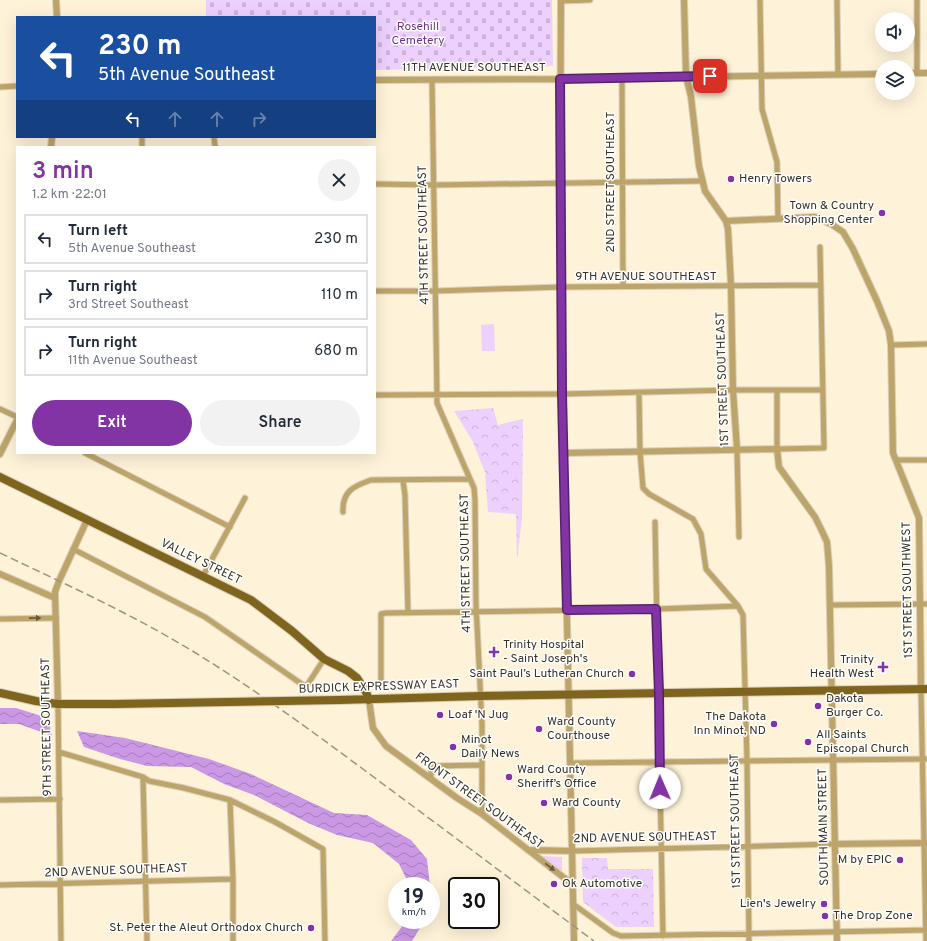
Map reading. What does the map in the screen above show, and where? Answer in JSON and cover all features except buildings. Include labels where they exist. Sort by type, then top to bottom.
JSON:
[{"type":"main road","name":"VALLEY STREET","points":[[0,476],[251,600],[292,631],[324,659],[348,671],[357,678],[369,700]]},
{"type":"main road","name":"BURDICK EXPRESSWAY EAST","points":[[0,693],[36,702],[58,704],[115,704],[369,700],[480,696],[924,690]]},
{"type":"street","points":[[56,0],[57,16]]},
{"type":"street","points":[[574,941],[562,394],[560,183],[561,0],[590,0]]},
{"type":"street","points":[[684,0],[686,76],[702,181],[705,191],[726,221]]},
{"type":"street","points":[[760,0],[762,109],[777,162],[778,219]]},
{"type":"street","points":[[837,0],[838,74]]},
{"type":"street","points":[[917,0],[917,73],[927,73]]},
{"type":"street","name":"11TH AVENUE SOUTHEAST","points":[[376,80],[560,79],[875,74]]},
{"type":"street","name":"2ND STREET SOUTHEAST","points":[[622,78],[624,286]]},
{"type":"street","name":"4TH STREET SOUTHEAST","points":[[432,80],[437,396],[438,403],[474,488],[476,612],[482,765],[482,814]]},
{"type":"street","points":[[0,87],[16,86]]},
{"type":"street","points":[[376,184],[434,185],[702,181]]},
{"type":"street","name":"1ST STREET SOUTHWEST","points":[[726,221],[815,217],[831,224],[843,232],[853,249],[889,331],[891,345],[893,450],[919,518],[920,604],[924,690],[926,941]]},
{"type":"street","name":"1ST STREET SOUTHEAST","points":[[726,221],[728,229],[731,286],[732,390],[737,450],[739,537]]},
{"type":"street","points":[[564,453],[824,448],[820,247]]},
{"type":"street","name":"9TH AVENUE SOUTHEAST","points":[[376,290],[435,291],[624,286],[820,285]]},
{"type":"street","points":[[891,345],[927,344]]},
{"type":"street","points":[[376,395],[437,396],[732,390],[823,390]]},
{"type":"street","name":"SOUTH MAIN STREET","points":[[777,390],[777,449],[779,467],[815,517],[827,542],[829,566],[834,760],[837,941]]},
{"type":"street","points":[[639,393],[640,452],[643,488],[649,494],[693,519],[701,534],[706,569],[738,606]]},
{"type":"street","points":[[0,408],[16,416]]},
{"type":"street","points":[[0,454],[16,422]]},
{"type":"street","points":[[87,454],[230,527]]},
{"type":"street","points":[[896,460],[927,460]]},
{"type":"street","points":[[343,512],[343,504],[346,495],[356,485],[371,480],[403,481],[470,479]]},
{"type":"street","points":[[403,481],[405,495],[408,613]]},
{"type":"street","points":[[203,576],[245,498]]},
{"type":"street","name":"9TH STREET SOUTHEAST","points":[[61,941],[60,799],[55,598],[58,585],[87,520]]},
{"type":"street","points":[[655,522],[663,936]]},
{"type":"street","points":[[73,550],[205,617],[306,687],[324,659]]},
{"type":"street","points":[[0,574],[55,598]]},
{"type":"street","points":[[830,605],[927,604]]},
{"type":"street","points":[[381,682],[381,614],[738,606]]},
{"type":"street","name":"1ST STREET SOUTHEAST","points":[[738,606],[743,615],[747,760],[749,941]]},
{"type":"street","points":[[0,619],[56,618]]},
{"type":"street","name":"FRONT STREET SOUTHEAST","points":[[369,700],[372,723],[376,733],[386,746],[457,798],[482,814],[572,884]]},
{"type":"street","points":[[59,752],[143,777],[149,781],[230,800],[275,822],[323,849],[325,941]]},
{"type":"street","points":[[570,763],[925,759]]},
{"type":"street","points":[[431,778],[431,771],[435,766],[482,765]]},
{"type":"street","points":[[143,777],[147,941]]},
{"type":"street","points":[[0,800],[60,799]]},
{"type":"street","points":[[230,800],[233,879],[232,941]]},
{"type":"street","points":[[835,844],[926,843]]},
{"type":"street","name":"2ND AVENUE SOUTHEAST","points":[[528,850],[572,851],[835,844]]},
{"type":"street","name":"2ND AVENUE SOUTHEAST","points":[[0,885],[233,879]]},
{"type":"street","points":[[573,904],[613,933],[621,936],[926,930]]},
{"type":"green space","name":"Rosehill Cemetery","points":[[206,0],[552,0],[553,66],[376,70],[376,16],[206,16]]},
{"type":"green space","points":[[494,324],[495,351],[482,351],[481,325]]},
{"type":"green space","points":[[493,408],[498,425],[523,419],[522,518],[517,560],[516,514],[488,512],[485,472],[472,440],[454,411]]},
{"type":"green space","points":[[542,856],[562,857],[562,872]]},
{"type":"green space","points":[[582,858],[607,858],[608,869],[653,869],[654,927],[616,927],[583,902]]},
{"type":"water","points":[[0,708],[16,708],[48,718],[52,736],[19,724],[0,724]]},
{"type":"water","points":[[77,731],[125,738],[209,759],[251,774],[334,813],[367,815],[411,840],[427,859],[429,877],[406,877],[399,864],[373,843],[337,835],[308,823],[254,795],[224,784],[191,767],[147,766],[84,747]]},
{"type":"water","points":[[400,929],[419,929],[412,941],[391,941]]},
{"type":"railway","points":[[0,553],[123,612],[171,638],[268,700],[594,941]]},
{"type":"place","name":"Henry Towers","points":[[731,179]]},
{"type":"place","name":"Town & Country Shopping Center","points":[[882,213]]},
{"type":"place","name":"Trinity Hospital - Saint Joseph's","points":[[494,652]]},
{"type":"place","name":"Trinity Health West","points":[[883,667]]},
{"type":"place","name":"Saint Paul’s Lutheran Church","points":[[632,674]]},
{"type":"place","name":"Dakota Burger Co.","points":[[818,706]]},
{"type":"place","name":"Loaf 'N Jug","points":[[440,715]]},
{"type":"place","name":"The Dakota Inn Minot, ND","points":[[774,724]]},
{"type":"place","name":"Ward County Courthouse","points":[[539,729]]},
{"type":"place","name":"All Saints Episcopal Church","points":[[808,742]]},
{"type":"place","name":"Minot Daily News","points":[[453,747]]},
{"type":"place","name":"Ward County Sheriff’s Office","points":[[509,777]]},
{"type":"place","name":"Ward County","points":[[544,803]]},
{"type":"place","name":"M by EPIC","points":[[900,860]]},
{"type":"place","name":"Ok Automotive","points":[[554,884]]},
{"type":"place","name":"Lien's Jewelry","points":[[824,904]]},
{"type":"place","name":"The Drop Zone","points":[[825,916]]},
{"type":"place","name":"St. Peter the Aleut Orthodox Church","points":[[311,928]]},
{"type":"route","points":[[660,788],[656,609],[567,610],[562,394],[560,79],[710,76]]}]
